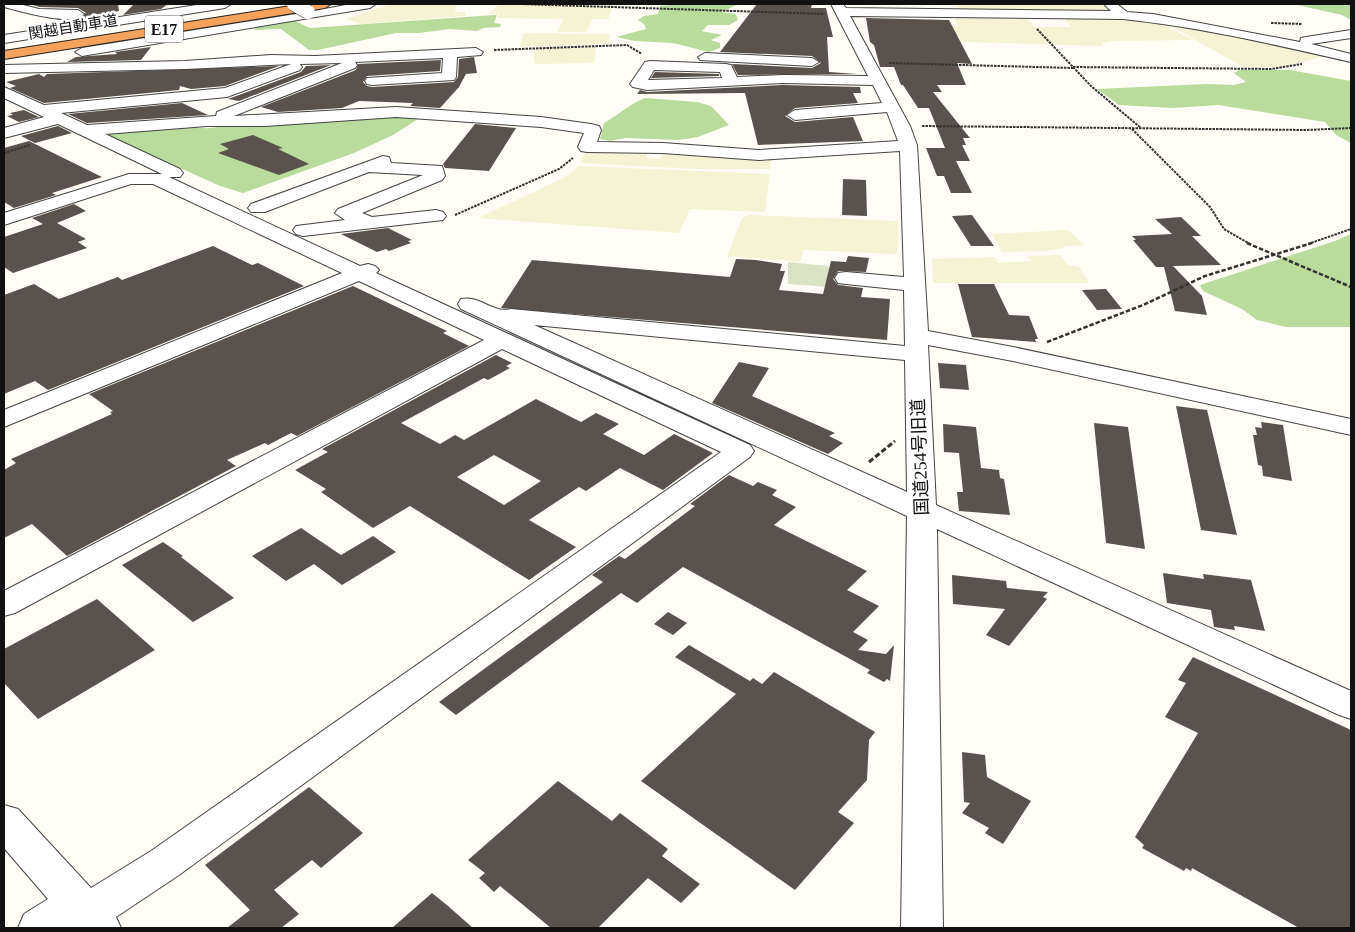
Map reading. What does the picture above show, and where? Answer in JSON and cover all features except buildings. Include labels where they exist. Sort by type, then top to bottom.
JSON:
[{"type":"highway","name":"関越自動車道","points":[[4,48],[284,4]]},
{"type":"highway","name":"関越自動車道","points":[[4,55],[324,4]]},
{"type":"street","points":[[6,4],[39,13],[64,4]]},
{"type":"street","points":[[4,9],[52,4]]},
{"type":"street","points":[[4,39],[225,4]]},
{"type":"street","points":[[294,4],[309,14]]},
{"type":"street","points":[[4,67],[82,52],[370,4]]},
{"type":"street","points":[[1110,4],[1123,15]]},
{"type":"street","points":[[840,10],[1028,15],[1123,15],[1153,18],[1345,56]]},
{"type":"street","name":"国道254号旧道","points":[[840,10],[869,69],[901,126],[911,175],[915,345],[922,509],[922,928]]},
{"type":"street","points":[[4,18],[39,13],[154,16]]},
{"type":"street","points":[[4,32],[83,14]]},
{"type":"street","points":[[1287,43],[1351,34]]},
{"type":"street","points":[[82,52],[126,52],[113,65]]},
{"type":"street","points":[[350,66],[450,57],[476,52]]},
{"type":"street","points":[[206,121],[373,57]]},
{"type":"street","points":[[4,67],[232,64],[271,59],[450,57]]},
{"type":"street","points":[[372,81],[449,77],[450,57]]},
{"type":"street","points":[[650,58],[829,65],[869,69]]},
{"type":"street","points":[[650,58],[638,84],[784,79],[869,69]]},
{"type":"street","points":[[650,58],[726,68],[731,82]]},
{"type":"street","points":[[43,110],[109,102],[227,92],[315,60]]},
{"type":"street","points":[[212,94],[232,64]]},
{"type":"street","points":[[109,102],[139,65]]},
{"type":"street","points":[[143,126],[186,65]]},
{"type":"street","points":[[79,80],[92,66]]},
{"type":"street","points":[[276,74],[339,87]]},
{"type":"street","points":[[396,112],[418,90],[407,79]]},
{"type":"street","points":[[4,92],[87,130],[156,166],[258,208],[303,230],[370,269],[502,340],[740,452],[165,863],[88,915],[39,928]]},
{"type":"street","points":[[265,121],[308,103]]},
{"type":"street","points":[[87,130],[206,121],[265,121],[396,112],[470,116],[591,129],[593,130],[587,146],[663,148],[759,155],[901,126]]},
{"type":"street","points":[[796,114],[901,126]]},
{"type":"street","points":[[4,133],[60,118]]},
{"type":"street","points":[[258,208],[387,159]]},
{"type":"street","points":[[366,167],[436,170],[436,176],[346,213],[367,222]]},
{"type":"street","points":[[4,219],[129,179],[156,178],[370,269],[490,314],[922,509],[1351,706]]},
{"type":"street","points":[[303,230],[436,216]]},
{"type":"street","points":[[4,419],[370,269]]},
{"type":"street","points":[[846,278],[914,284]]},
{"type":"street","points":[[490,314],[915,345],[1013,354],[1351,427]]},
{"type":"street","points":[[4,605],[502,340]]},
{"type":"street","points":[[4,822],[88,915]]},
{"type":"path","points":[[520,4],[840,10]]},
{"type":"path","points":[[1028,15],[1034,26],[1091,86],[1141,128]]},
{"type":"path","points":[[476,52],[626,45],[634,47],[650,58]]},
{"type":"path","points":[[869,69],[1073,67],[1271,69],[1345,56]]},
{"type":"path","points":[[901,126],[1306,130],[1351,128]]},
{"type":"path","points":[[1132,129],[1210,207],[1224,229],[1246,242],[1279,254],[1351,286]]},
{"type":"path","points":[[436,216],[458,215],[560,169],[587,146]]},
{"type":"path","points":[[1013,354],[1081,330],[1205,276],[1279,254],[1351,229]]},
{"type":"path","points":[[850,477],[918,423]]},
{"type":"shaded area","points":[[391,4],[457,4],[455,12],[466,12],[465,16],[361,24],[346,19]]},
{"type":"shaded area","points":[[957,4],[1107,4],[1119,14],[960,13]]},
{"type":"shaded area","points":[[498,5],[613,7],[608,19],[593,19],[586,32],[557,32],[563,19],[498,18],[499,14],[489,14]]},
{"type":"shaded area","points":[[953,15],[1025,16],[1035,27],[1071,27],[1062,16],[1138,17],[1334,54],[1283,67],[1243,67],[1173,27],[1169,28],[1194,40],[1112,41],[1101,43],[1103,46],[962,42],[959,36],[951,36],[946,26],[958,26]]},
{"type":"shaded area","points":[[524,33],[610,34],[609,44],[519,47]]},
{"type":"shaded area","points":[[596,47],[594,63],[535,64],[533,56],[536,48]]},
{"type":"shaded area","points":[[649,149],[646,158],[660,159],[663,150],[772,156],[770,169],[694,169],[580,163],[587,150]]},
{"type":"shaded area","points":[[578,166],[770,174],[765,212],[690,209],[679,233],[478,218],[569,175]]},
{"type":"shaded area","points":[[749,215],[898,221],[897,254],[803,250],[800,262],[727,256],[742,218]]},
{"type":"shaded area","points":[[1068,230],[1084,245],[1064,246],[1065,248],[1045,251],[1002,252],[992,234]]},
{"type":"shaded area","points":[[1060,255],[1068,265],[1079,267],[1089,283],[933,283],[932,259],[995,257],[998,263],[1031,261],[1028,256]]},
{"type":"green space","points":[[678,4],[739,4],[721,12],[736,14],[738,20],[729,25],[708,25],[702,31],[722,35],[711,40],[720,43],[720,48],[709,52],[673,43],[635,41],[616,37],[646,29],[644,24],[638,20],[644,16],[658,14],[660,6]]},
{"type":"green space","points":[[1293,4],[1351,4],[1351,20],[1342,15]]},
{"type":"green space","points":[[497,15],[494,23],[501,24],[500,27],[483,28],[477,31],[450,29],[419,33],[396,33],[318,50],[309,50],[281,29],[254,30],[257,27],[295,21],[310,28]]},
{"type":"green space","points":[[1239,70],[1290,70],[1351,81],[1351,143],[1336,135],[1325,122],[1218,105],[1173,108],[1119,105],[1097,89],[1206,84],[1234,85],[1246,82],[1234,73]]},
{"type":"green space","points":[[645,98],[697,102],[711,106],[729,125],[698,137],[679,140],[626,138],[610,141],[600,139],[604,123]]},
{"type":"green space","points":[[351,116],[421,117],[393,135],[354,153],[243,193],[220,186],[103,133],[135,129],[210,128],[225,124]]},
{"type":"green space","points":[[1351,234],[1351,327],[1286,327],[1257,320],[1242,309],[1203,291],[1200,285],[1335,241]]},
{"type":"green space","points":[[788,262],[827,266],[846,275],[845,288],[788,284]]}]
